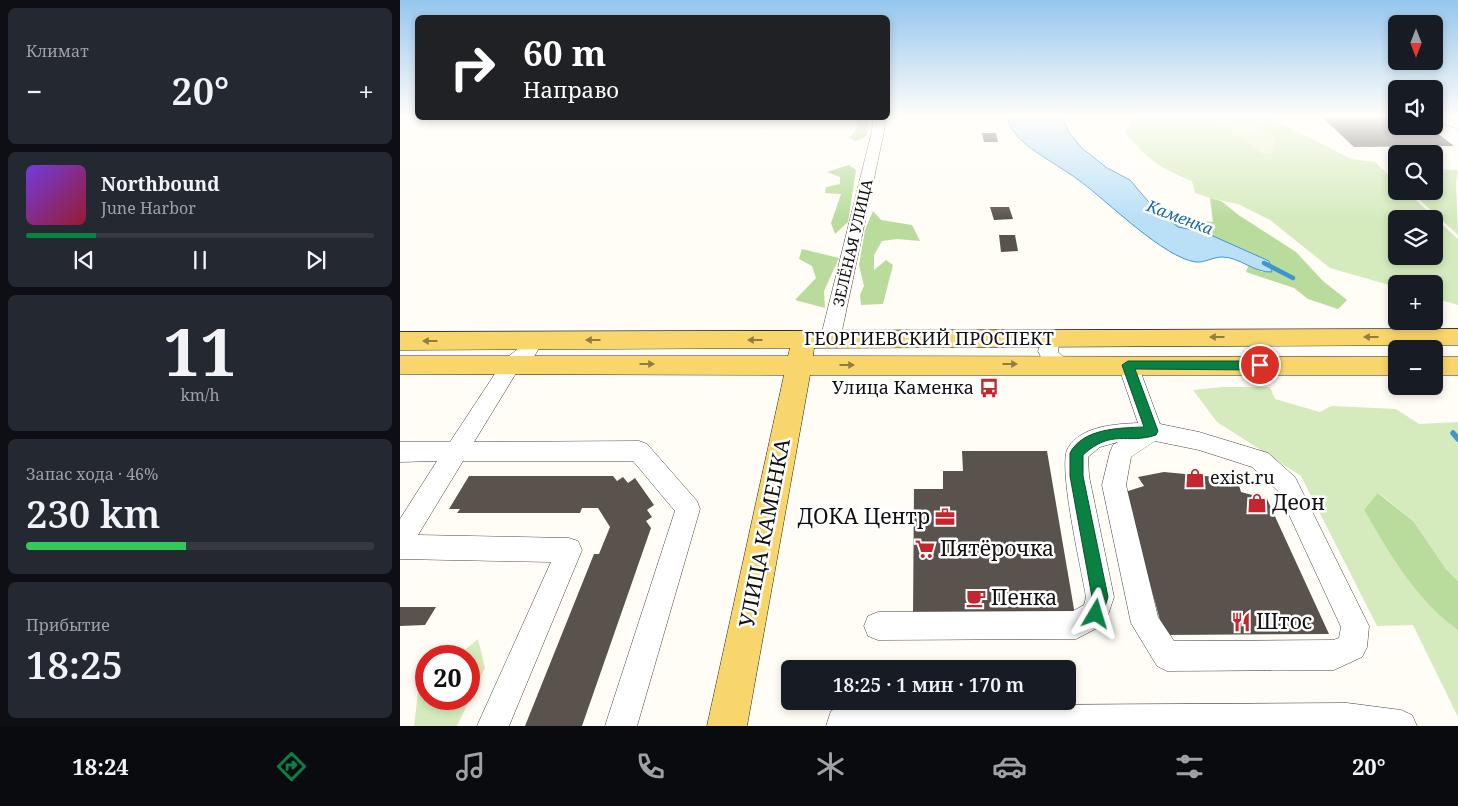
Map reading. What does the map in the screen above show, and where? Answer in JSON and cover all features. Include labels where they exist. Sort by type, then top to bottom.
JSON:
[{"type":"main road","name":"ГЕОРГИЕВСКИЙ ПРОСПЕКТ","points":[[400,365],[511,365],[801,352],[830,340],[1448,337]]},
{"type":"main road","name":"ГЕОРГИЕВСКИЙ ПРОСПЕКТ","points":[[400,341],[526,340],[1060,364],[1388,366]]},
{"type":"main road","name":"УЛИЦА КАМЕНКА","points":[[727,726],[801,352]]},
{"type":"main road","points":[[1443,366],[1458,366]]},
{"type":"street","name":"ЗЕЛЁНАЯ УЛИЦА","points":[[830,340],[874,151]]},
{"type":"street","points":[[1057,339],[1051,341],[1048,351],[1050,356],[1060,364]]},
{"type":"street","points":[[400,541],[511,365],[528,352],[530,348],[526,340]]},
{"type":"street","points":[[1128,365],[1152,431]]},
{"type":"street","points":[[878,626],[1076,625],[1096,614],[1100,597],[1077,476],[1077,453],[1092,440],[1114,433],[1152,431],[1199,441],[1260,460],[1287,484],[1355,626],[1352,647],[1334,655],[1167,656],[1145,623],[1114,485],[1121,452],[1152,431]]},
{"type":"street","points":[[401,453],[638,451],[688,509],[621,726]]},
{"type":"street","points":[[400,547],[569,550],[493,726]]},
{"type":"street","points":[[842,726],[842,722],[1338,719],[1401,726]]},
{"type":"green space","points":[[1142,151],[1335,151],[1351,159],[1375,162],[1388,174],[1388,200],[1416,200],[1427,210],[1388,210],[1388,265],[1443,265],[1443,225],[1458,239],[1458,305],[1443,301],[1443,275],[1388,275],[1388,285],[1330,268],[1270,220],[1238,204],[1195,193],[1192,181],[1163,167]]},
{"type":"green space","points":[[1258,151],[1273,151],[1272,154],[1263,154]]},
{"type":"green space","points":[[849,165],[856,170],[848,222],[835,234],[831,223],[841,194],[825,193],[826,187],[840,184],[840,177],[827,172]]},
{"type":"green space","points":[[1443,169],[1458,170],[1456,183],[1458,235],[1443,221],[1443,210],[1431,210],[1420,200],[1443,200]]},
{"type":"green space","points":[[1210,198],[1221,201],[1240,216],[1296,252],[1323,281],[1347,300],[1338,309],[1308,299],[1294,288],[1246,272],[1248,266],[1262,272],[1272,272],[1269,261],[1204,232],[1178,228],[1168,218],[1213,222]]},
{"type":"green space","points":[[873,211],[881,220],[912,225],[920,241],[897,239],[882,241],[874,255],[874,270],[886,260],[893,265],[883,304],[861,305],[860,295],[864,286],[859,265],[865,230]]},
{"type":"green space","points":[[802,249],[839,258],[824,291],[825,308],[795,300],[816,278],[812,266],[799,259]]},
{"type":"green space","points":[[1222,387],[1270,387],[1275,399],[1320,412],[1331,406],[1396,409],[1419,424],[1458,422],[1458,581],[1446,569],[1414,522],[1379,493],[1364,510],[1383,543],[1405,575],[1430,605],[1458,630],[1458,717],[1413,625],[1377,626],[1301,476],[1217,422],[1193,390]]},
{"type":"green space","points":[[1378,493],[1414,522],[1446,569],[1458,581],[1458,630],[1429,605],[1416,590],[1373,526],[1364,510]]},
{"type":"green space","points":[[478,639],[479,645],[471,645]]},
{"type":"green space","points":[[480,647],[485,668],[480,678]]},
{"type":"green space","points":[[416,710],[465,710],[457,726],[414,726]]},
{"type":"water","points":[[1035,151],[1085,151],[1107,168],[1130,180],[1153,207],[1178,227],[1204,232],[1269,261],[1272,272],[1265,272],[1229,258],[1219,257],[1196,262],[1183,258],[1152,240],[1080,181]]},
{"type":"building","points":[[990,207],[1009,207],[1013,219],[994,220]]},
{"type":"building","points":[[999,235],[1015,235],[1018,251],[1001,252]]},
{"type":"building","points":[[962,451],[1047,451],[1075,615],[913,616],[914,489],[943,489],[943,471],[963,471]]},
{"type":"building","points":[[1164,472],[1237,479],[1241,492],[1267,499],[1329,634],[1164,635],[1125,492],[1144,486],[1138,477]]},
{"type":"building","points":[[469,476],[613,476],[617,481],[623,477],[628,483],[635,478],[654,505],[647,510],[652,517],[646,521],[651,528],[582,726],[525,726],[594,554],[599,554],[610,527],[598,508],[582,508],[580,513],[457,513],[460,509],[449,509]]},
{"type":"building","points":[[400,607],[436,607],[425,625],[400,626]]},
{"type":"waterway","name":"Каменка","points":[[1264,263],[1293,278]]},
{"type":"waterway","name":"Каменка","points":[[1453,433],[1458,439]]},
{"type":"place","name":"Улица Каменка","points":[[989,388]]},
{"type":"place","name":"exist.ru","points":[[1195,478]]},
{"type":"place","name":"Деон","points":[[1257,503]]},
{"type":"place","name":"ДОКА Центр","points":[[945,517]]},
{"type":"place","name":"Пятёрочка","points":[[925,549]]},
{"type":"place","name":"Пенка","points":[[976,598]]},
{"type":"place","name":"Штос","points":[[1241,622]]},
{"type":"route","points":[[1096,614],[1100,597],[1087,537],[1077,476],[1077,453],[1092,440],[1114,433],[1152,431],[1128,365],[1260,365]]}]
